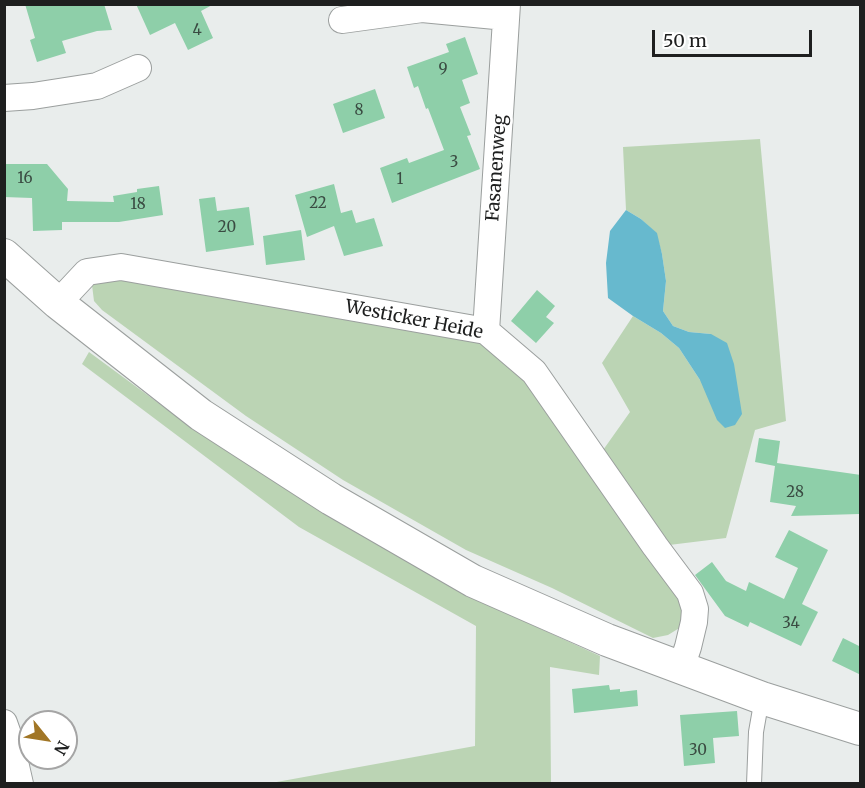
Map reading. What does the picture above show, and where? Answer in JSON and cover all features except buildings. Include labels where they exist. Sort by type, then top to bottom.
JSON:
[{"type":"street","points":[[342,20],[422,9],[507,11]]},
{"type":"street","name":"Fasanenweg","points":[[486,331],[507,11]]},
{"type":"street","points":[[4,98],[97,86],[138,68]]},
{"type":"street","points":[[4,255],[58,303],[201,415],[331,499],[473,581],[607,640],[762,698],[861,729]]},
{"type":"street","name":"Westicker Heide","points":[[58,303],[87,272],[121,267],[486,331],[534,372],[690,593],[695,609],[694,622],[681,668]]},
{"type":"street","points":[[4,723],[20,783]]},
{"type":"lane","points":[[754,783],[756,732],[762,698]]},
{"type":"green space","points":[[760,139],[786,421],[755,430],[726,538],[661,546],[596,460],[630,412],[602,363],[633,316],[661,333],[679,348],[700,380],[711,334],[689,332],[673,326],[663,311],[666,281],[662,254],[656,233],[641,219],[626,210],[623,147]]},
{"type":"green space","points":[[120,270],[484,336],[530,375],[687,604],[681,627],[668,635],[653,638],[552,588],[466,550],[343,480],[246,416],[102,310],[94,301],[92,285]]},
{"type":"green space","points":[[89,352],[191,427],[323,513],[469,596],[600,656],[599,675],[550,667],[551,783],[271,783],[475,746],[476,626],[299,527],[82,364]]},
{"type":"water","points":[[626,210],[657,233],[666,281],[663,311],[673,326],[689,332],[711,334],[727,343],[734,364],[742,414],[735,425],[725,428],[717,420],[700,380],[679,348],[661,333],[608,298],[606,263],[610,231]]}]
